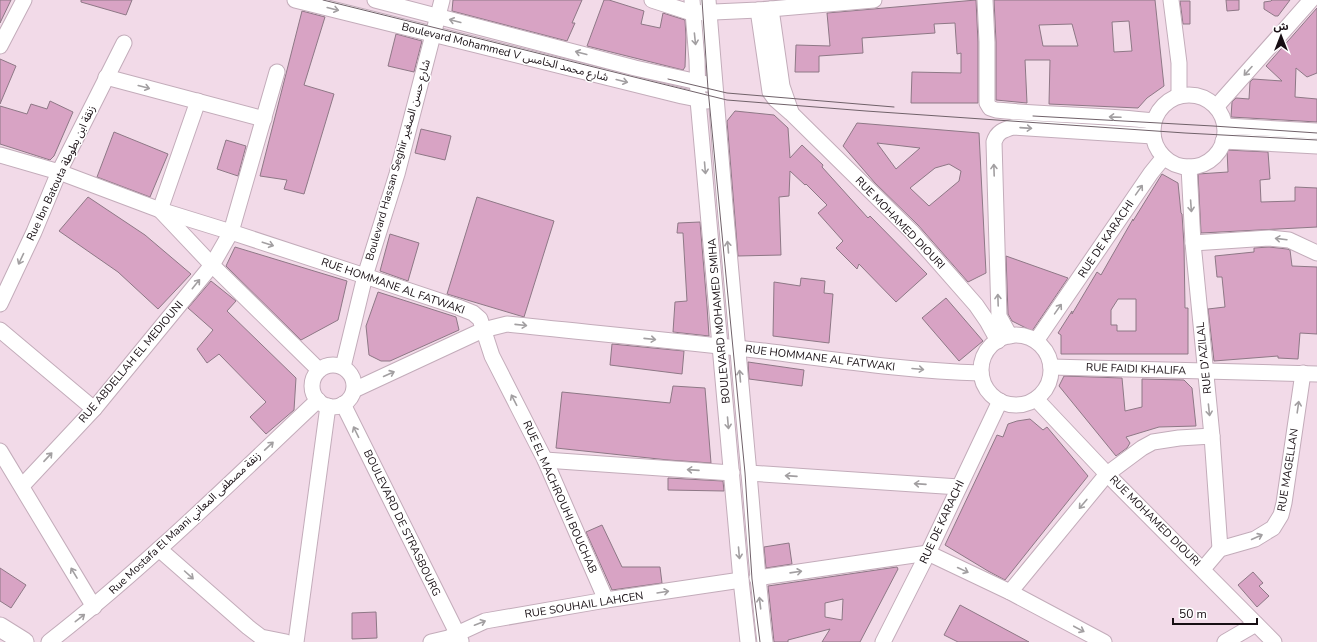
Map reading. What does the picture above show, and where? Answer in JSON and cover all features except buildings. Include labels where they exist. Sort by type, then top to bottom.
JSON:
[{"type":"main road","points":[[0,627],[24,642]]},
{"type":"street","points":[[1,43],[24,0]]},
{"type":"street","name":"Boulevard Mohammed V شارع محمد الخامس","points":[[295,0],[698,100],[716,101]]},
{"type":"street","name":"Boulevard Mohammed V شارع محمد الخامس","points":[[375,0],[628,66],[714,85]]},
{"type":"street","name":"Boulevard Hassan Seghir شارع حسن الصغير","points":[[343,367],[365,276],[397,174],[442,0]]},
{"type":"street","points":[[652,0],[692,7],[709,6],[764,10],[874,0]]},
{"type":"street","points":[[985,0],[987,103],[990,108],[996,110],[1056,115],[1120,117],[1154,121]]},
{"type":"street","points":[[1171,0],[1179,63],[1179,96]]},
{"type":"street","points":[[1216,107],[1311,0]]},
{"type":"street","name":"BOULEVARD MOHAMED SMIHA","points":[[709,6],[714,85],[757,578],[764,642]]},
{"type":"street","name":"BOULEVARD MOHAMED SMIHA","points":[[692,7],[698,100],[741,580],[748,642]]},
{"type":"street","name":"RUE MOHAMED DIOURI","points":[[764,10],[782,86],[791,113],[911,231],[1004,339]]},
{"type":"street","name":"Rue Ibn Batouta زنقة ابن بطوطة","points":[[0,304],[34,232],[59,172],[124,43]]},
{"type":"street","name":"RUE ABDELLAH EL MEDIOUNI","points":[[22,486],[94,409],[212,265],[231,232],[277,72]]},
{"type":"street","points":[[106,77],[264,119]]},
{"type":"street","points":[[1192,94],[1208,100],[1216,107],[1222,116],[1224,134],[1218,152],[1209,160],[1189,167],[1177,165],[1164,157],[1156,146],[1153,136],[1154,121],[1157,112],[1163,105],[1170,99],[1192,94]]},
{"type":"street","points":[[198,101],[160,210],[212,265],[319,370]]},
{"type":"street","points":[[1004,339],[999,316],[994,142],[996,136],[1001,131],[1013,127],[1153,136]]},
{"type":"street","points":[[1224,134],[1317,131]]},
{"type":"street","points":[[1224,134],[1317,146]]},
{"type":"street","name":"RUE HOMMANE AL FATWAKI","points":[[0,155],[59,172],[160,210],[458,307],[480,319],[482,330],[507,324],[721,346],[873,365],[951,372],[981,373]]},
{"type":"street","name":"RUE DE KARACHI","points":[[1036,341],[1150,174],[1164,157]]},
{"type":"street","name":"RUE D'AZILAL","points":[[1189,167],[1193,243],[1212,436],[1220,549]]},
{"type":"street","points":[[1193,243],[1269,238],[1281,239],[1317,252]]},
{"type":"street","points":[[0,330],[94,409]]},
{"type":"street","points":[[354,390],[482,330]]},
{"type":"street","name":"RUE EL MACHROUHI BOUCHAB","points":[[482,330],[492,356],[545,460],[606,600]]},
{"type":"street","points":[[1023,336],[1036,341],[1047,354],[1051,367],[1049,384],[1045,391],[1036,399],[1024,405],[1010,405],[991,395],[986,388],[981,373],[985,355],[989,348],[1004,339],[1023,336]]},
{"type":"street","points":[[333,365],[343,367],[351,375],[354,382],[354,390],[349,400],[330,404],[314,394],[312,383],[314,376],[319,370],[325,366],[333,365]]},
{"type":"street","name":"RUE FAIDI KHALIFA","points":[[1051,367],[1310,374]]},
{"type":"street","name":"RUE MAGELLAN","points":[[1220,549],[1255,539],[1274,528],[1278,522],[1284,503],[1310,374]]},
{"type":"street","name":"RUE MOHAMED DIOURI","points":[[1036,399],[1107,474],[1274,642]]},
{"type":"street","name":"RUE DE KARACHI","points":[[883,642],[928,553],[1000,401]]},
{"type":"street","points":[[296,642],[330,404]]},
{"type":"street","name":"Rue Mostafa El Maani زنقة مصطفى المعاني","points":[[49,642],[94,607],[330,404]]},
{"type":"street","name":"BOULEVARD DE STRASBOURG","points":[[330,404],[459,638]]},
{"type":"street","points":[[1010,592],[1107,474],[1142,448],[1153,442],[1179,438],[1212,436]]},
{"type":"street","points":[[0,451],[94,607]]},
{"type":"street","points":[[545,460],[732,473]]},
{"type":"street","points":[[749,473],[959,487]]},
{"type":"street","points":[[1203,569],[1220,549]]},
{"type":"street","points":[[159,550],[248,628],[259,640],[286,642]]},
{"type":"street","points":[[757,578],[928,553],[1010,592],[1104,642]]},
{"type":"street","name":"RUE SOUHAIL LAHCEN","points":[[431,642],[448,638],[459,638],[485,621],[606,600],[741,580]]},
{"type":"street","points":[[1225,642],[1256,624]]},
{"type":"tram line","points":[[323,0],[727,100],[1185,133],[1317,140]]},
{"type":"tram line","points":[[702,0],[708,89],[745,473],[752,579],[760,642]]},
{"type":"tram line","points":[[668,79],[727,93],[894,107]]},
{"type":"tram line","points":[[1033,116],[1317,133]]}]
